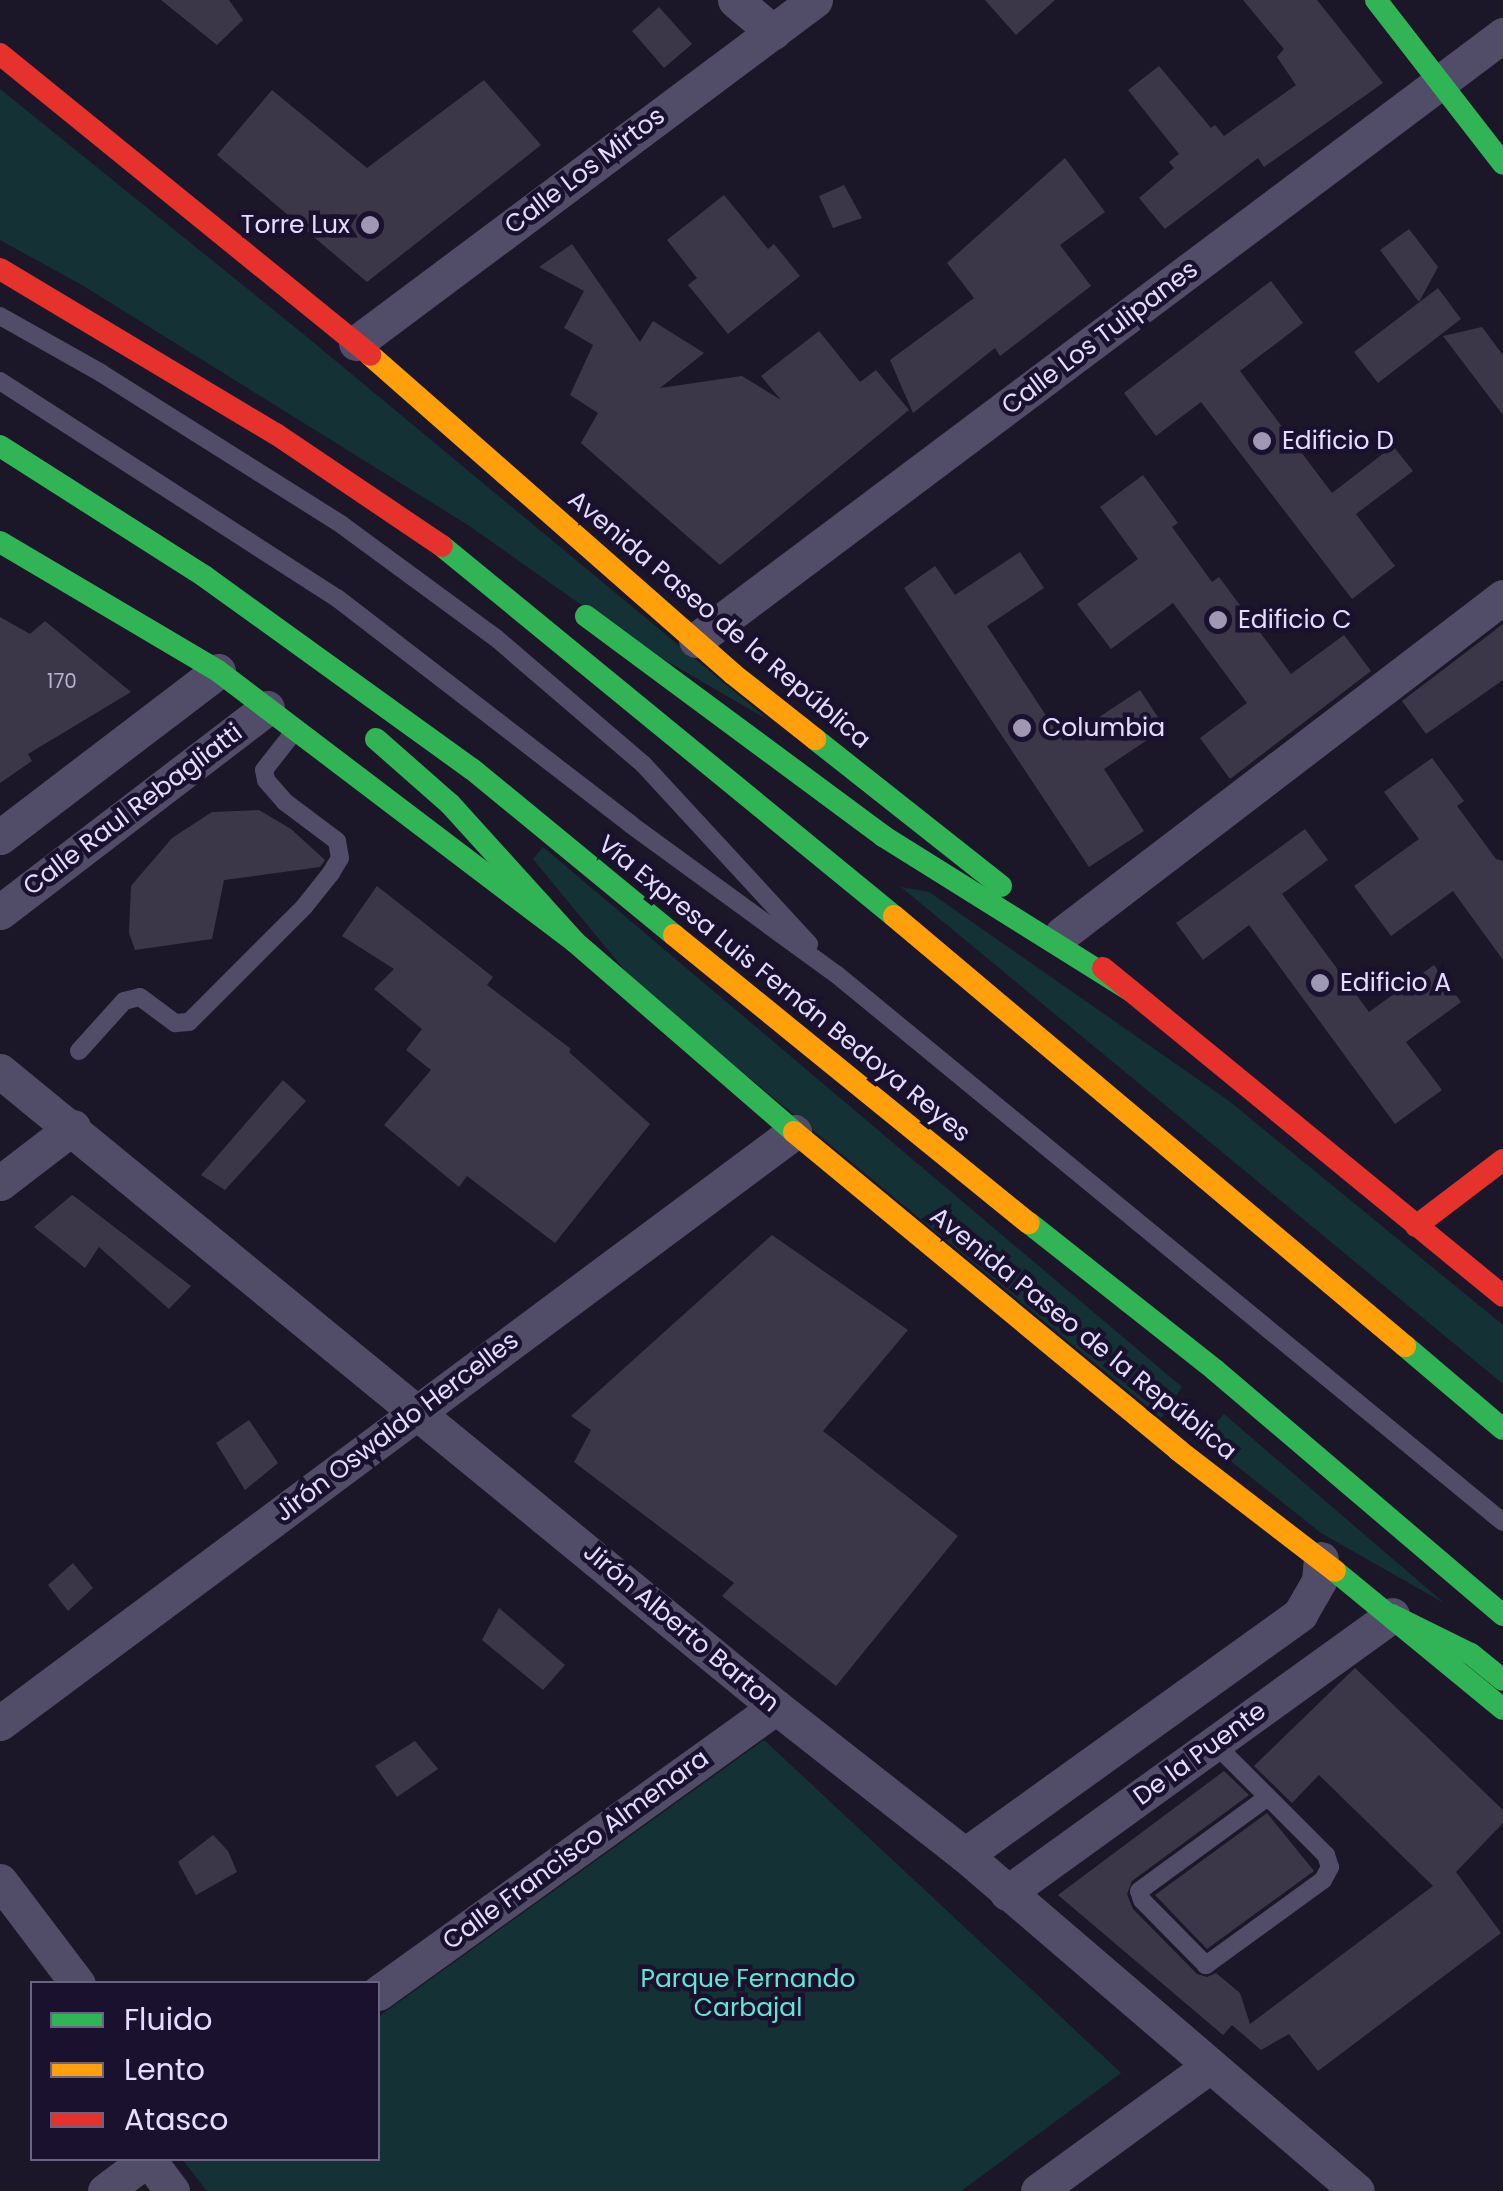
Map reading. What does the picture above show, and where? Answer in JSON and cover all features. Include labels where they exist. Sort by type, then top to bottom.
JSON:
[{"type":"main road","points":[[1376,0],[1503,164]]},
{"type":"main road","name":"Avenida Paseo de la República","points":[[0,54],[356,343],[733,674],[1062,934],[1503,1296]]},
{"type":"main road","points":[[0,269],[276,434],[465,562],[915,933],[1503,1428]]},
{"type":"main road","name":"Vía Expresa Luis Fernán Bedoya Reyes","points":[[0,446],[204,576],[472,769],[899,1121],[1215,1370],[1503,1615]]},
{"type":"main road","points":[[0,469],[116,548]]},
{"type":"main road","name":"Avenida Paseo de la República","points":[[0,542],[218,671],[575,942],[794,1132],[1178,1450],[1392,1615],[1503,1710]]},
{"type":"main road","points":[[465,562],[516,580]]},
{"type":"main road","points":[[566,602],[883,836],[1131,991]]},
{"type":"main road","points":[[364,730],[450,804],[575,942]]},
{"type":"main road","points":[[1416,1226],[1503,1160]]},
{"type":"main road","points":[[1392,1615],[1471,1654],[1503,1680]]},
{"type":"street","points":[[735,0],[773,32]]},
{"type":"street","name":"Calle Los Mirtos","points":[[356,343],[815,0]]},
{"type":"street","name":"Calle Los Tulipanes","points":[[696,640],[1503,35]]},
{"type":"street","points":[[1062,934],[1503,597]]},
{"type":"street","points":[[0,837],[218,671]]},
{"type":"street","name":"Calle Raul Rebagliatti","points":[[0,912],[267,708]]},
{"type":"street","name":"Jirón Alberto Barton","points":[[0,1070],[776,1707],[965,1855],[1358,2191]]},
{"type":"street","points":[[0,1183],[73,1127]]},
{"type":"street","name":"Jirón Oswaldo Hercelles","points":[[0,1723],[794,1132]]},
{"type":"street","points":[[965,1855],[1300,1614],[1320,1581],[1321,1559]]},
{"type":"street","name":"De la Puente","points":[[1007,1893],[1392,1615]]},
{"type":"street","name":"Calle Francisco Almenara","points":[[380,1992],[776,1707]]},
{"type":"street","points":[[0,1881],[76,1981]]},
{"type":"street","points":[[1038,2191],[1208,2066]]},
{"type":"street","points":[[105,2191],[145,2161]]},
{"type":"street","points":[[150,2161],[172,2191]]},
{"type":"lane","points":[[0,316],[101,374],[342,525],[496,638],[643,764],[836,974]]},
{"type":"lane","points":[[0,381],[337,598],[630,824],[836,974],[1503,1522]]},
{"type":"lane","points":[[79,1051],[124,1001],[140,997],[176,1023],[189,1022],[304,907],[331,873],[340,858],[337,841],[284,802],[266,780],[264,770],[296,730]]},
{"type":"lane","points":[[1215,1744],[1265,1799],[1326,1855],[1330,1867],[1324,1880],[1211,1964],[1203,1964],[1142,1900],[1139,1892],[1265,1799]]},
{"type":"green space","points":[[0,89],[770,721],[634,642],[468,525],[82,285],[0,240]]},
{"type":"green space","points":[[543,847],[1182,1387],[1161,1418],[636,984],[533,859]]},
{"type":"green space","points":[[901,887],[929,892],[1229,1101],[1503,1325],[1503,1384]]},
{"type":"green space","points":[[1224,1414],[1444,1603],[1321,1533],[1202,1438]]},
{"type":"green space","name":"Parque Fernando Carbajal","points":[[764,1740],[1121,2073],[961,2191],[207,2191],[184,2161],[380,2161],[380,2016]]},
{"type":"building","points":[[161,0],[229,0],[243,20],[217,45]]},
{"type":"building","points":[[985,0],[1055,0],[1016,35]]},
{"type":"building","points":[[1243,0],[1317,0],[1383,83],[1264,167],[1258,158],[1165,229],[1139,198],[1174,168],[1169,162],[1179,154],[1128,90],[1159,66],[1211,128],[1215,125],[1224,136],[1296,85],[1277,57],[1284,49]]},
{"type":"building","points":[[659,7],[692,44],[664,68],[632,31]]},
{"type":"building","name":"Torre Lux","points":[[484,80],[541,145],[367,282],[217,155],[272,90],[367,168]]},
{"type":"building","points":[[1065,158],[1105,212],[1060,245],[1091,286],[1000,356],[995,348],[913,413],[890,360],[974,298],[947,263]]},
{"type":"building","points":[[844,185],[862,218],[833,228],[819,196]]},
{"type":"building","points":[[724,195],[768,249],[774,244],[800,276],[728,334],[688,285],[697,278],[667,240]]},
{"type":"building","points":[[1409,229],[1438,267],[1419,302],[1380,250]]},
{"type":"building","points":[[572,244],[640,342],[653,321],[704,353],[660,388],[742,376],[781,400],[761,376],[819,331],[860,382],[876,370],[909,410],[720,565],[581,443],[598,413],[570,395],[593,345],[564,328],[584,291],[539,267]]},
{"type":"building","name":"Edificio D","points":[[1271,281],[1303,323],[1240,371],[1332,493],[1393,446],[1413,471],[1356,514],[1395,566],[1352,599],[1201,402],[1156,436],[1124,393]]},
{"type":"building","points":[[1438,288],[1461,319],[1378,383],[1354,352]]},
{"type":"building","points":[[1482,327],[1503,355],[1503,415],[1443,336]]},
{"type":"building","name":"Edificio C","points":[[1143,475],[1178,523],[1172,527],[1212,582],[1219,577],[1291,674],[1344,635],[1371,671],[1230,779],[1200,738],[1247,703],[1173,603],[1111,649],[1077,604],[1138,559],[1100,507]]},
{"type":"building","points":[[1020,552],[1044,588],[987,626],[1063,741],[1140,690],[1165,728],[1104,769],[1144,831],[1089,867],[904,588],[935,566],[955,595]]},
{"type":"building","points":[[0,617],[30,634],[45,621],[131,692],[28,754],[32,761],[0,783]]},
{"type":"building","points":[[1503,624],[1503,680],[1426,734],[1402,701]]},
{"type":"building","points":[[1432,758],[1464,801],[1457,806],[1496,859],[1503,861],[1503,960],[1453,891],[1391,936],[1354,886],[1419,839],[1384,792]]},
{"type":"building","points":[[259,810],[291,829],[325,860],[320,867],[224,880],[212,939],[135,950],[129,933],[131,886],[172,838],[212,812]]},
{"type":"building","name":"Edificio A","points":[[1305,829],[1328,860],[1282,894],[1369,1012],[1434,965],[1461,1002],[1406,1042],[1442,1090],[1395,1124],[1249,925],[1203,960],[1176,923]]},
{"type":"building","points":[[377,886],[493,977],[487,985],[571,1049],[569,1052],[650,1124],[555,1243],[467,1176],[459,1187],[384,1125],[431,1070],[406,1050],[422,1029],[374,989],[394,969],[342,936]]},
{"type":"building","points":[[283,1080],[306,1101],[225,1190],[201,1175]]},
{"type":"building","points":[[72,1195],[191,1286],[169,1309],[99,1247],[85,1268],[34,1227]]},
{"type":"building","points":[[772,1235],[908,1330],[823,1431],[958,1536],[836,1686],[722,1596],[734,1583],[574,1462],[591,1430],[571,1416]]},
{"type":"building","points":[[249,1420],[278,1463],[245,1490],[216,1443]]},
{"type":"building","points":[[73,1563],[93,1588],[68,1611],[48,1585]]},
{"type":"building","points":[[499,1608],[565,1665],[543,1690],[482,1640]]},
{"type":"building","points":[[1355,1668],[1503,1810],[1503,1823],[1456,1872],[1501,1933],[1318,2071],[1289,2034],[1261,2050],[1232,2025],[1223,2035],[1058,1895],[1224,1771],[1249,1795],[1132,1881],[1127,1894],[1133,1909],[1197,1974],[1207,1977],[1216,1973],[1240,1993],[1250,2024],[1433,1886],[1319,1775],[1292,1803],[1254,1766]]},
{"type":"building","points":[[415,1741],[438,1769],[397,1797],[375,1766]]},
{"type":"building","points":[[1267,1813],[1314,1871],[1207,1949],[1155,1895]]},
{"type":"building","points":[[213,1835],[228,1851],[237,1872],[196,1895],[178,1862]]},
{"type":"traffic: fast","points":[[1376,0],[1503,164]]},
{"type":"traffic: fast","points":[[0,446],[204,576],[472,769],[674,935]]},
{"type":"traffic: fast","points":[[0,542],[218,671],[575,942],[794,1132]]},
{"type":"traffic: fast","points":[[442,546],[894,916]]},
{"type":"traffic: fast","points":[[586,616],[883,836],[1131,991]]},
{"type":"traffic: fast","points":[[376,739],[450,804],[575,942]]},
{"type":"traffic: fast","points":[[815,739],[1001,886]]},
{"type":"traffic: fast","points":[[1029,1223],[1215,1370],[1503,1615]]},
{"type":"traffic: fast","points":[[1405,1346],[1503,1429]]},
{"type":"traffic: fast","points":[[1335,1571],[1503,1709]]},
{"type":"traffic: fast","points":[[1392,1615],[1471,1654],[1503,1680]]},
{"type":"traffic: slow","points":[[370,355],[733,674],[815,739]]},
{"type":"traffic: slow","points":[[894,916],[1405,1346]]},
{"type":"traffic: slow","points":[[674,935],[1029,1223]]},
{"type":"traffic: slow","points":[[794,1132],[1178,1450],[1335,1571]]},
{"type":"traffic: jam","points":[[0,54],[370,355]]},
{"type":"traffic: jam","points":[[0,269],[276,434],[442,546]]},
{"type":"traffic: jam","points":[[1103,968],[1503,1296]]},
{"type":"traffic: jam","points":[[1416,1226],[1503,1160]]},
{"type":"place","name":"Torre Lux","points":[[370,225]]},
{"type":"place","name":"Edificio D","points":[[1262,441]]},
{"type":"place","name":"Edificio C","points":[[1218,620]]},
{"type":"place","name":"Columbia","points":[[1022,728]]},
{"type":"place","name":"Edificio A","points":[[1320,983]]}]
